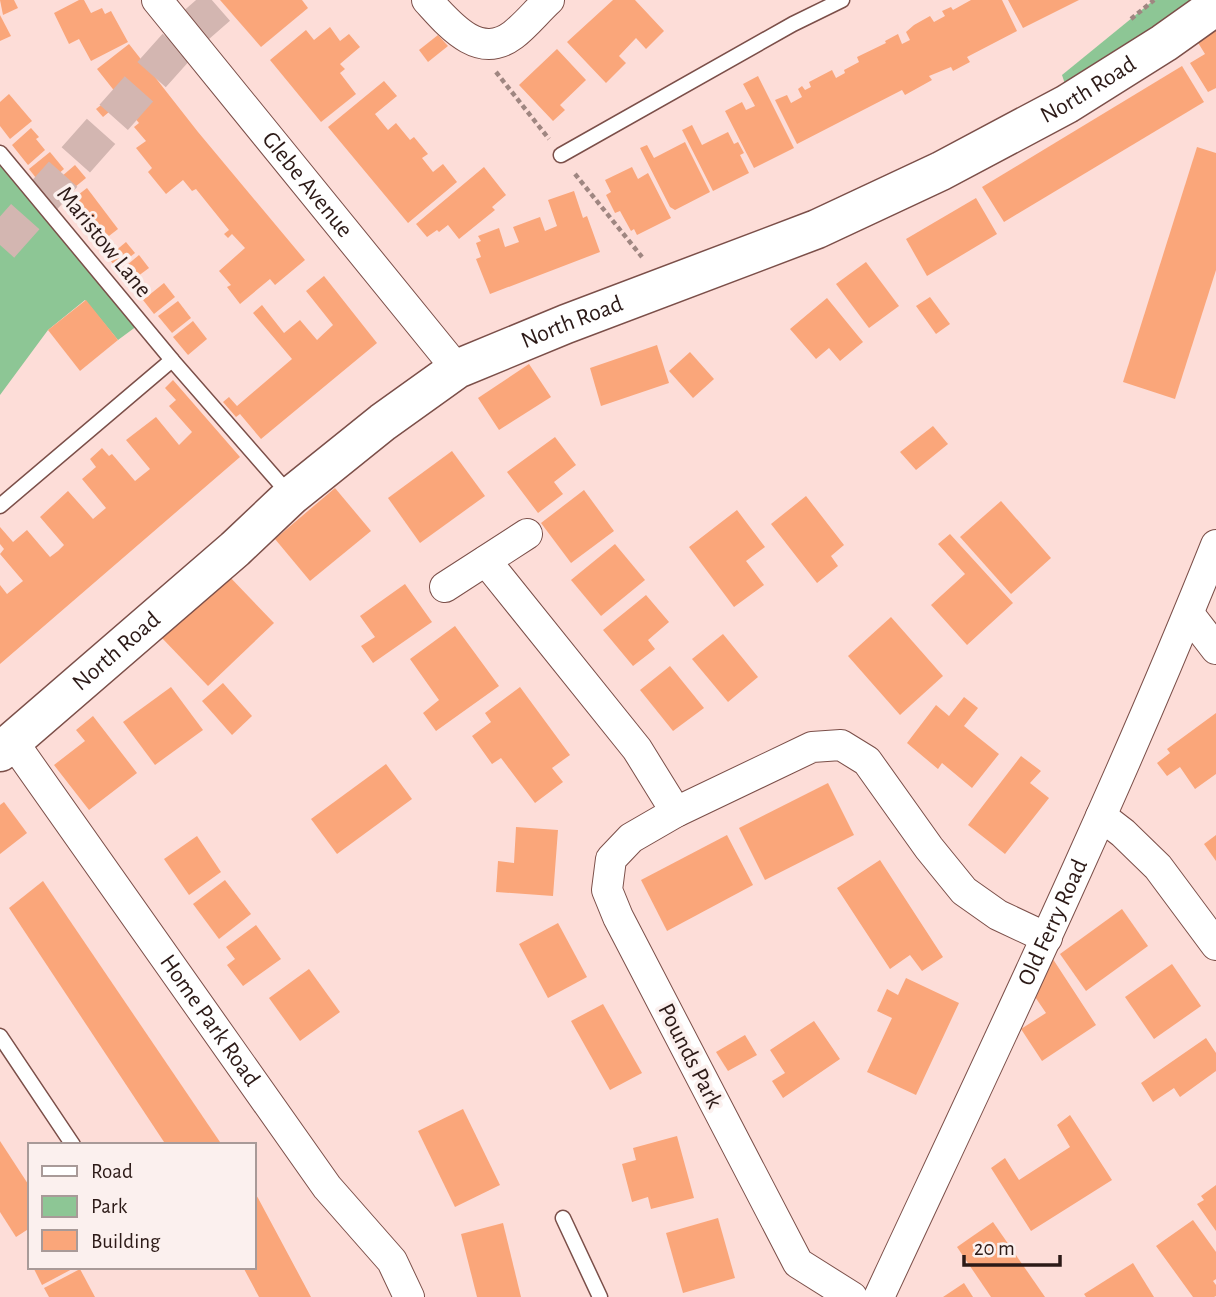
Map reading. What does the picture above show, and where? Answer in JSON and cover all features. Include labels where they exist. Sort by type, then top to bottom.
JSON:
[{"type":"main road","name":"North Road","points":[[6,747],[235,549],[291,496],[383,422],[457,369],[566,324],[817,229],[940,172],[1067,104],[1164,43],[1216,6]]},
{"type":"street","name":"Glebe Avenue","points":[[157,0],[457,369]]},
{"type":"street","points":[[427,0],[470,41],[486,44],[502,41],[513,35],[549,0]]},
{"type":"street","points":[[445,587],[527,534]]},
{"type":"street","name":"Old Ferry Road","points":[[879,1297],[1047,938],[1189,614],[1216,545]]},
{"type":"street","points":[[486,561],[637,749],[676,813]]},
{"type":"street","points":[[1189,614],[1216,649]]},
{"type":"street","name":"Pounds Park","points":[[852,1297],[798,1264],[618,917],[607,890],[611,859],[631,838],[676,813],[812,747],[841,745],[867,761],[929,848],[964,891],[998,915],[1047,938]]},
{"type":"street","name":"Home Park Road","points":[[6,747],[327,1187],[393,1261],[410,1297]]},
{"type":"street","points":[[1101,816],[1158,867],[1216,945]]},
{"type":"lane","points":[[561,155],[793,24],[842,0]]},
{"type":"lane","points":[[1210,0],[1216,6]]},
{"type":"lane","name":"Maristow Lane","points":[[0,153],[172,360],[291,496]]},
{"type":"lane","points":[[0,506],[172,360]]},
{"type":"lane","points":[[0,1036],[72,1143]]},
{"type":"lane","points":[[563,1217],[600,1297]]},
{"type":"path","points":[[498,77],[619,230]]},
{"type":"green space","points":[[1154,0],[1216,0],[1065,84],[1062,75]]},
{"type":"green space","points":[[0,157],[141,323],[118,340],[85,300],[48,330],[0,395]]},
{"type":"building","points":[[0,0],[14,0],[18,8],[3,15]]},
{"type":"building","points":[[84,0],[91,13],[102,8],[105,14],[111,11],[128,42],[91,61],[79,39],[69,44],[54,13]]},
{"type":"building","points":[[220,0],[302,0],[308,8],[261,47]]},
{"type":"building","points":[[613,0],[635,0],[664,31],[646,49],[636,38],[619,56],[626,63],[606,83],[567,42]]},
{"type":"building","points":[[971,0],[1002,0],[1017,31],[967,57],[970,62],[953,71],[951,67],[929,76],[932,80],[905,95],[902,90],[797,144],[775,100],[787,95],[791,103],[802,97],[798,89],[802,86],[805,90],[811,87],[809,82],[832,70],[836,78],[859,62],[857,57],[898,34],[902,44],[910,40],[906,32],[914,25],[930,16],[934,22],[945,16],[942,11],[951,7],[953,10]]},
{"type":"building","points":[[1008,0],[1079,0],[1023,28]]},
{"type":"building","points":[[0,15],[11,36],[0,41]]},
{"type":"building","points":[[330,27],[340,41],[349,34],[360,47],[340,64],[345,69],[340,73],[356,94],[321,122],[270,60],[306,30],[314,40]]},
{"type":"building","points":[[1216,30],[1216,88],[1208,92],[1190,63],[1205,54],[1197,41]]},
{"type":"building","points":[[438,35],[448,46],[428,62],[419,50]]},
{"type":"building","points":[[129,44],[305,260],[275,285],[270,279],[240,304],[227,287],[231,285],[219,271],[245,248],[232,234],[228,238],[224,234],[229,230],[196,189],[192,191],[183,180],[166,194],[148,172],[152,168],[136,148],[146,141],[134,127],[139,123],[121,102],[103,117],[96,109],[116,93],[97,69]]},
{"type":"building","points":[[557,49],[586,80],[560,105],[565,110],[553,121],[519,85]]},
{"type":"building","points":[[1182,66],[1204,102],[1004,222],[982,187]]},
{"type":"building","points":[[758,76],[794,148],[754,168],[725,111],[742,102],[746,110],[755,106],[743,84]]},
{"type":"building","points":[[384,81],[397,96],[375,114],[388,130],[396,123],[410,140],[414,137],[428,154],[422,158],[433,172],[443,164],[457,182],[408,223],[328,127]]},
{"type":"building","points":[[9,94],[32,121],[10,139],[0,126],[0,102]]},
{"type":"building","points":[[692,125],[702,145],[728,132],[734,144],[738,142],[744,153],[740,155],[749,173],[713,191],[682,130]]},
{"type":"building","points":[[31,128],[45,150],[28,165],[12,145]]},
{"type":"building","points":[[685,142],[710,192],[675,210],[670,207],[640,148],[647,145],[654,158]]},
{"type":"building","points":[[1197,147],[1216,153],[1216,270],[1175,399],[1123,382]]},
{"type":"building","points":[[50,152],[64,169],[43,187],[29,169]]},
{"type":"building","points":[[75,165],[86,178],[58,201],[48,188]]},
{"type":"building","points":[[484,167],[506,195],[492,207],[495,210],[459,239],[448,225],[427,237],[416,224]]},
{"type":"building","points":[[632,167],[638,179],[648,173],[671,218],[637,235],[634,229],[631,231],[620,211],[615,213],[606,195],[611,192],[605,180]]},
{"type":"building","points":[[87,188],[118,229],[96,246],[65,205]]},
{"type":"building","points":[[574,191],[583,218],[587,216],[600,252],[490,294],[476,259],[481,257],[476,243],[481,241],[478,236],[499,228],[505,247],[519,242],[513,227],[540,217],[545,231],[557,226],[548,200]]},
{"type":"building","points":[[976,198],[997,234],[927,276],[906,239]]},
{"type":"building","points":[[126,242],[135,253],[116,268],[108,257]]},
{"type":"building","points":[[139,255],[149,268],[130,282],[121,270]]},
{"type":"building","points":[[866,262],[899,306],[869,328],[836,284]]},
{"type":"building","points":[[324,276],[377,343],[261,439],[240,414],[236,417],[223,402],[229,397],[237,406],[292,359],[253,313],[262,305],[284,333],[300,320],[317,340],[333,325],[306,291]]},
{"type":"building","points":[[164,283],[175,297],[154,314],[143,300]]},
{"type":"building","points":[[930,297],[950,324],[936,334],[916,306]]},
{"type":"building","points":[[827,298],[863,342],[840,361],[829,348],[816,359],[790,329]]},
{"type":"building","points":[[86,300],[118,340],[80,371],[48,330]]},
{"type":"building","points":[[178,301],[191,318],[172,333],[158,316]]},
{"type":"building","points":[[193,321],[207,339],[188,355],[173,337]]},
{"type":"building","points":[[657,345],[669,383],[601,406],[590,368]]},
{"type":"building","points":[[690,352],[714,379],[693,398],[669,371]]},
{"type":"building","points":[[529,364],[551,397],[499,430],[478,398]]},
{"type":"building","points":[[173,380],[240,457],[0,664],[0,585],[7,594],[23,581],[0,554],[4,549],[0,544],[0,527],[13,542],[27,530],[50,557],[58,551],[64,545],[40,517],[68,491],[93,519],[106,508],[82,479],[96,467],[90,459],[102,448],[109,456],[112,454],[135,481],[150,469],[126,440],[156,417],[179,445],[192,432],[169,406],[176,400],[165,388]]},
{"type":"building","points":[[933,426],[948,444],[916,470],[900,452]]},
{"type":"building","points":[[555,437],[576,465],[554,482],[563,494],[538,513],[507,472]]},
{"type":"building","points":[[452,451],[485,496],[420,543],[388,498]]},
{"type":"building","points":[[335,488],[371,531],[310,581],[275,539]]},
{"type":"building","points":[[584,490],[614,531],[571,563],[541,523]]},
{"type":"building","points":[[806,496],[844,545],[831,556],[838,566],[817,583],[771,524]]},
{"type":"building","points":[[1001,501],[1051,558],[1011,594],[960,537]]},
{"type":"building","points":[[737,510],[765,547],[746,561],[764,585],[734,607],[689,547]]},
{"type":"building","points":[[950,534],[1013,603],[967,645],[931,605],[965,574],[938,544]]},
{"type":"building","points":[[615,544],[645,580],[601,616],[571,580]]},
{"type":"building","points":[[227,574],[274,623],[208,686],[161,637]]},
{"type":"building","points":[[405,584],[432,622],[373,663],[361,646],[375,637],[360,616]]},
{"type":"building","points":[[646,595],[669,622],[648,640],[655,649],[633,666],[603,630]]},
{"type":"building","points":[[891,617],[943,676],[900,715],[848,656]]},
{"type":"building","points":[[455,626],[499,686],[436,731],[423,713],[439,700],[410,659]]},
{"type":"building","points":[[723,634],[758,677],[728,702],[692,659]]},
{"type":"building","points":[[670,666],[704,708],[673,731],[640,690]]},
{"type":"building","points":[[223,683],[252,716],[232,735],[202,701]]},
{"type":"building","points":[[171,687],[203,730],[155,765],[123,722]]},
{"type":"building","points":[[520,687],[570,755],[552,768],[563,782],[535,803],[501,758],[492,764],[472,736],[491,722],[485,713]]},
{"type":"building","points":[[964,697],[978,708],[964,726],[999,754],[972,788],[942,763],[938,769],[907,743],[936,705],[949,716]]},
{"type":"building","points":[[1216,713],[1216,774],[1195,789],[1180,767],[1167,776],[1157,763],[1170,753],[1167,749]]},
{"type":"building","points":[[93,716],[137,773],[89,810],[54,765],[85,741],[76,730]]},
{"type":"building","points":[[1021,756],[1041,771],[1030,783],[1049,798],[1005,854],[968,825]]},
{"type":"building","points":[[386,764],[412,799],[337,854],[311,819]]},
{"type":"building","points":[[828,783],[854,835],[765,880],[739,828]]},
{"type":"building","points":[[4,802],[27,833],[0,854],[0,805]]},
{"type":"building","points":[[516,827],[558,830],[553,896],[496,892],[498,861],[514,863]]},
{"type":"building","points":[[727,835],[753,885],[667,931],[641,880]]},
{"type":"building","points":[[1216,835],[1216,861],[1204,844]]},
{"type":"building","points":[[197,836],[221,872],[189,895],[164,859]]},
{"type":"building","points":[[880,860],[943,957],[922,971],[910,955],[890,969],[837,888]]},
{"type":"building","points":[[225,880],[251,914],[219,939],[193,904]]},
{"type":"building","points":[[43,881],[221,1143],[165,1143],[9,908]]},
{"type":"building","points":[[1122,909],[1148,946],[1086,991],[1060,954]]},
{"type":"building","points":[[558,923],[587,977],[548,998],[519,944]]},
{"type":"building","points":[[256,925],[281,959],[243,986],[227,965],[235,959],[226,947]]},
{"type":"building","points":[[1047,950],[1096,1025],[1042,1061],[1021,1029],[1046,1013],[1029,988]]},
{"type":"building","points":[[1172,964],[1201,1006],[1154,1039],[1125,997]]},
{"type":"building","points":[[309,969],[340,1012],[300,1041],[269,998]]},
{"type":"building","points":[[906,978],[959,1003],[916,1095],[867,1072],[892,1018],[877,1011],[887,989],[898,995]]},
{"type":"building","points":[[603,1004],[642,1073],[610,1090],[571,1021]]},
{"type":"building","points":[[814,1021],[840,1059],[783,1098],[772,1081],[785,1073],[770,1050]]},
{"type":"building","points":[[745,1035],[757,1055],[728,1071],[716,1052]]},
{"type":"building","points":[[1206,1038],[1216,1053],[1216,1071],[1180,1097],[1174,1088],[1153,1102],[1141,1083]]},
{"type":"building","points":[[463,1109],[500,1185],[455,1207],[418,1131]]},
{"type":"building","points":[[1070,1115],[1112,1180],[1031,1231],[991,1168],[1005,1158],[1019,1180],[1070,1147],[1057,1125]]},
{"type":"building","points":[[677,1136],[694,1198],[651,1209],[648,1197],[632,1202],[622,1164],[636,1160],[633,1148]]},
{"type":"building","points":[[0,1141],[28,1184],[28,1229],[16,1237],[0,1212]]},
{"type":"building","points":[[1216,1185],[1216,1231],[1197,1204],[1204,1200],[1201,1196]]},
{"type":"building","points":[[256,1195],[311,1297],[259,1297],[244,1269],[256,1269]]},
{"type":"building","points":[[718,1218],[735,1278],[683,1293],[666,1233]]},
{"type":"building","points":[[1193,1220],[1216,1252],[1214,1297],[1193,1297],[1156,1246]]},
{"type":"building","points":[[993,1222],[1045,1297],[991,1297],[957,1247]]},
{"type":"building","points":[[503,1223],[521,1297],[477,1297],[461,1234]]},
{"type":"building","points":[[1133,1263],[1154,1297],[1086,1297],[1084,1294]]},
{"type":"building","points":[[34,1269],[72,1269],[42,1285]]},
{"type":"building","points":[[80,1269],[95,1297],[49,1297],[44,1288]]},
{"type":"building","points":[[964,1283],[973,1297],[943,1297]]},
{"type":"tunnel","points":[[0,245],[194,27],[225,0]]}]
